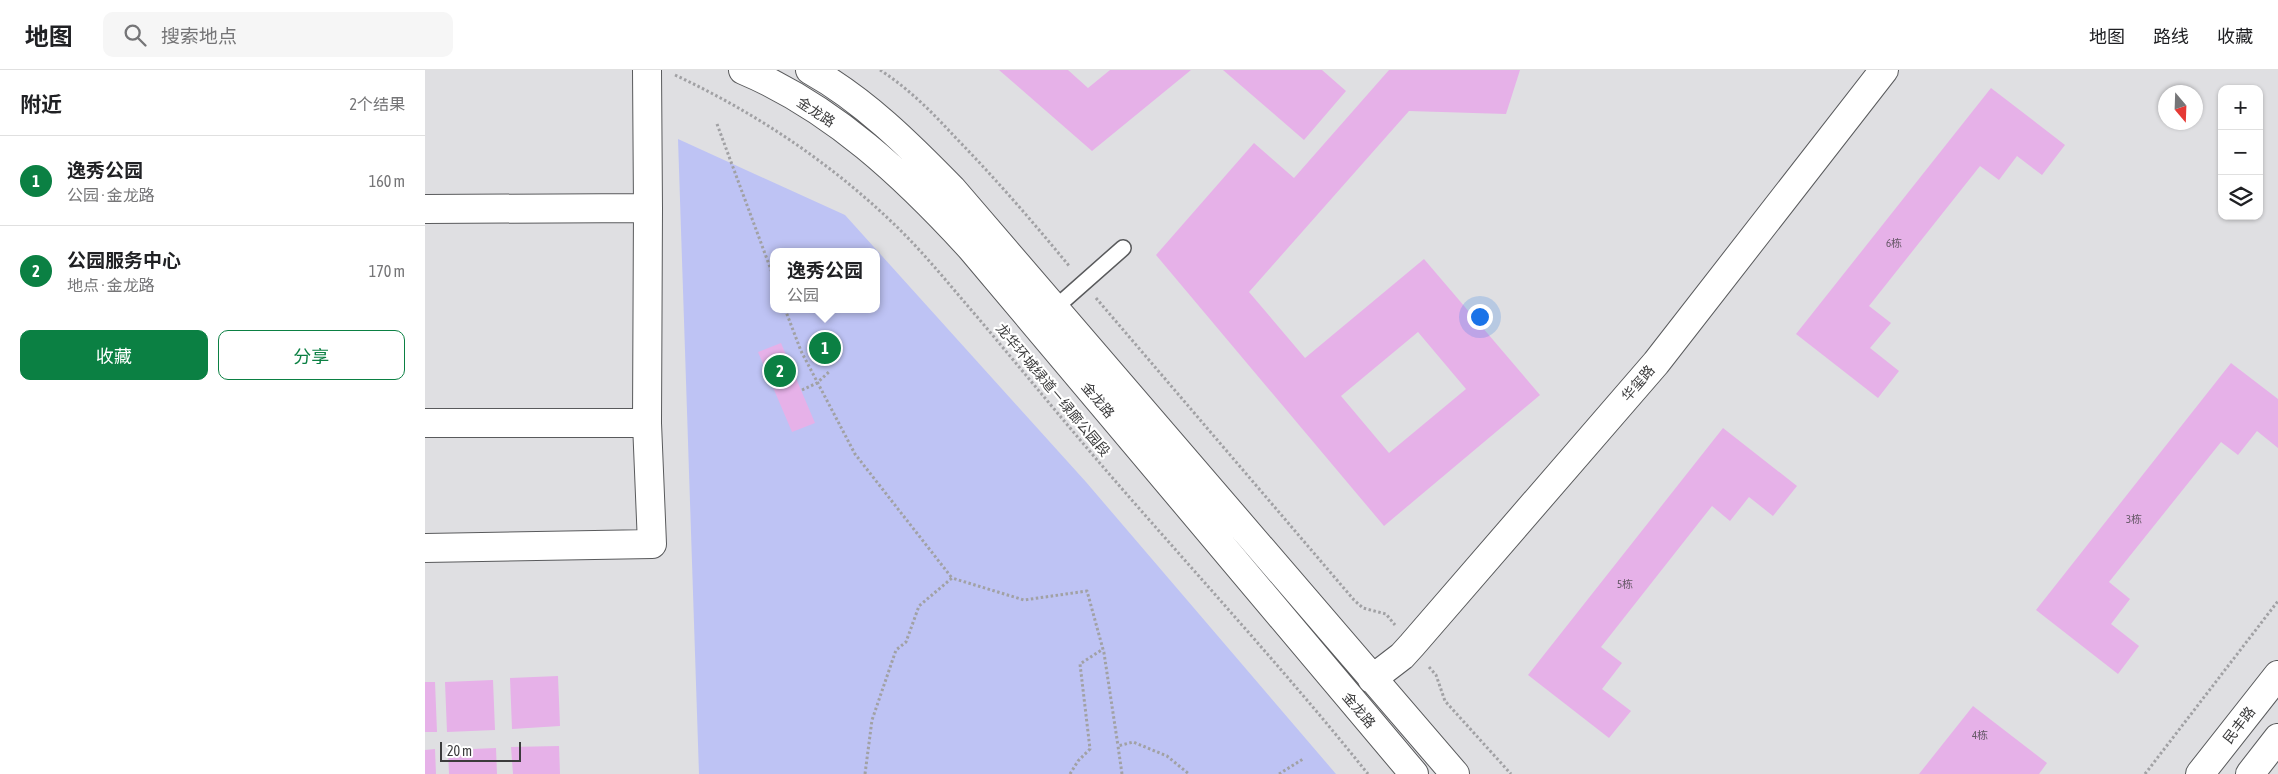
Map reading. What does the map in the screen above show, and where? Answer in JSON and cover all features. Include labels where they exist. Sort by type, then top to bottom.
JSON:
[{"type":"main road","points":[[425,548],[652,544],[647,423],[647,70]]},
{"type":"main road","name":"金龙路","points":[[743,70],[813,108],[872,150],[926,199],[971,248],[1414,774]]},
{"type":"main road","name":"金龙路","points":[[810,70],[829,80],[910,146],[952,189],[1455,774]]},
{"type":"main road","name":"华玺路","points":[[1372,679],[1402,656],[1413,644],[1656,363],[1884,70]]},
{"type":"main road","points":[[425,209],[648,208]]},
{"type":"main road","points":[[425,423],[647,423]]},
{"type":"main road","name":"民丰路","points":[[2200,774],[2278,675]]},
{"type":"main road","points":[[2250,774],[2278,738]]},
{"type":"lane","points":[[1054,309],[1123,248]]},
{"type":"path","points":[[881,70],[931,112],[971,153],[1014,199],[1074,271]]},
{"type":"path","name":"龙华环城绿道－绿廊公园段","points":[[675,75],[743,110],[790,139],[865,197],[898,228],[937,269],[1104,468],[1368,774]]},
{"type":"path","points":[[717,124],[770,267]]},
{"type":"path","points":[[1093,294],[1354,600],[1363,608],[1386,614],[1395,625]]},
{"type":"path","points":[[787,313],[801,351],[855,454],[952,578],[1024,600],[1087,591],[1103,649],[1122,774]]},
{"type":"path","points":[[802,390],[817,383],[830,371]]},
{"type":"path","points":[[865,774],[872,720],[896,650],[907,642],[919,606],[952,578]]},
{"type":"path","points":[[2145,774],[2278,601]]},
{"type":"path","points":[[1070,774],[1078,762],[1091,749],[1081,664],[1103,649]]},
{"type":"path","points":[[1426,662],[1436,675],[1445,701],[1511,774]]},
{"type":"path","points":[[1118,746],[1133,742],[1167,756],[1189,774]]},
{"type":"path","points":[[1279,774],[1303,758]]},
{"type":"shaded area","points":[[678,139],[845,215],[875,248],[770,248],[770,313],[880,313],[880,254],[1086,482],[1336,774],[699,774]]},
{"type":"building","points":[[999,70],[1068,70],[1088,88],[1110,70],[1191,70],[1092,151]]},
{"type":"building","points":[[1223,70],[1322,70],[1346,91],[1304,140]]},
{"type":"building","points":[[1389,70],[1520,70],[1506,114],[1409,111],[1249,292],[1305,358],[1424,259],[1540,395],[1384,526],[1156,255],[1254,143],[1294,178]],"holes":[[[1418,332],[1466,389],[1389,453],[1341,396]]]},
{"type":"building","points":[[1991,88],[2065,145],[2042,175],[2017,156],[1999,180],[1980,166],[1869,306],[1891,323],[1870,348],[1899,371],[1878,398],[1796,334]]},
{"type":"building","points":[[781,343],[815,423],[792,432],[758,352]]},
{"type":"building","points":[[2231,363],[2278,399],[2278,448],[2257,431],[2238,455],[2221,442],[2109,582],[2130,599],[2111,624],[2139,646],[2118,674],[2036,610]]},
{"type":"building","points":[[1723,428],[1797,486],[1773,516],[1749,497],[1730,521],[1712,506],[1601,647],[1622,663],[1602,689],[1631,711],[1609,738],[1528,675]]},
{"type":"building","points":[[558,676],[560,726],[512,729],[510,678]]},
{"type":"building","points":[[493,680],[495,730],[447,732],[445,682]]},
{"type":"building","points":[[425,682],[435,682],[437,732],[425,732]]},
{"type":"building","points":[[1973,706],[2047,763],[2039,774],[1919,774]]},
{"type":"building","points":[[559,746],[560,774],[513,774],[511,747]]},
{"type":"building","points":[[496,748],[497,774],[449,774],[448,750]]},
{"type":"building","points":[[435,749],[436,774],[425,774],[425,750]]},
{"type":"place","name":"逸秀公园","points":[[825,348]]},
{"type":"place","name":"公园服务中心","points":[[780,371]]}]
